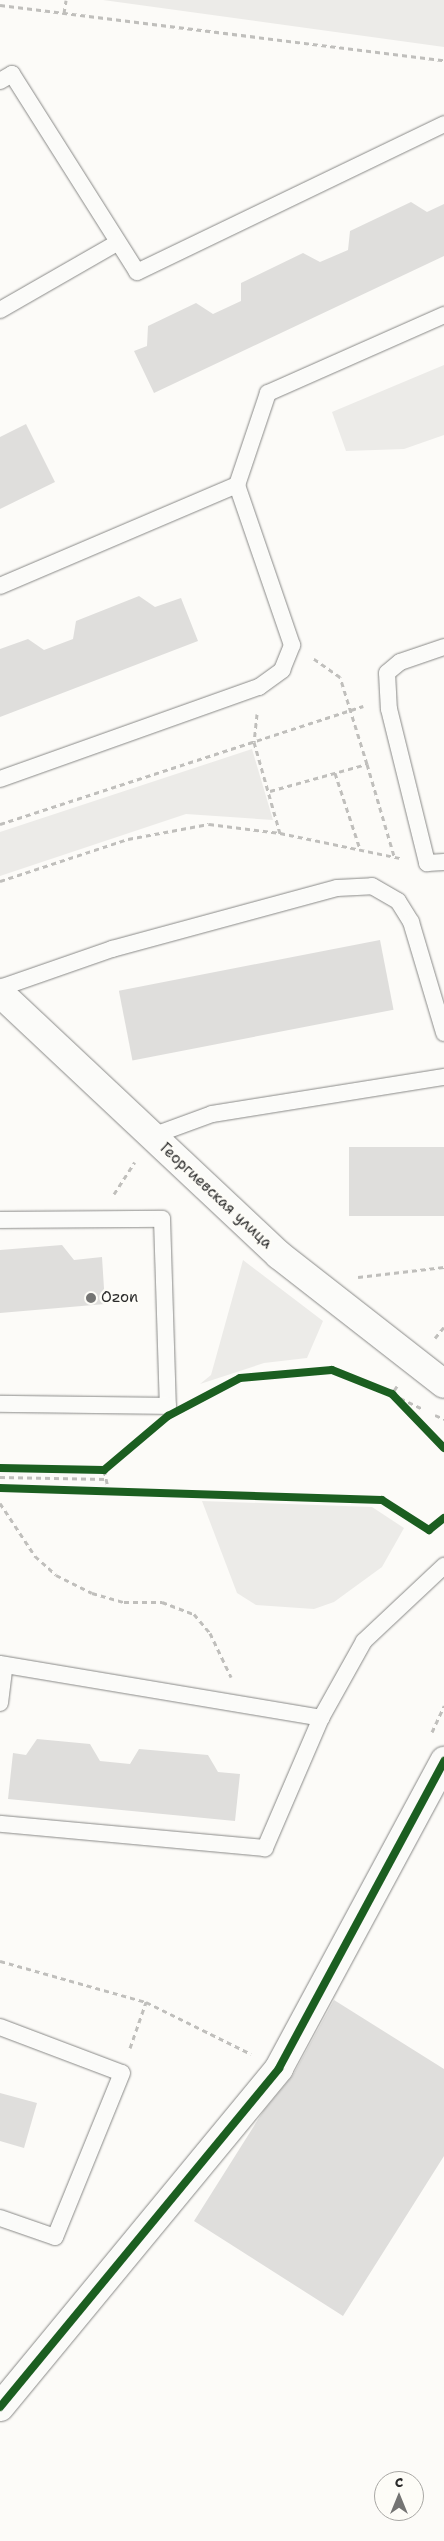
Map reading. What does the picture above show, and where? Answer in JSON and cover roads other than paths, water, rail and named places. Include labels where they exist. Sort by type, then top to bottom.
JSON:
[{"type":"street","name":"Георгиевская улица","points":[[0,993],[152,1136],[313,1282],[444,1384]]},
{"type":"street","points":[[0,2408],[279,2068],[436,1751]]},
{"type":"lane","points":[[0,81],[12,74],[137,272],[444,124]]},
{"type":"lane","points":[[0,310],[117,243]]},
{"type":"lane","points":[[0,779],[259,687],[282,670],[292,645],[237,485],[268,393],[444,316]]},
{"type":"lane","points":[[0,586],[237,485]]},
{"type":"lane","points":[[444,647],[400,662],[387,673],[387,694],[426,863],[444,862]]},
{"type":"lane","points":[[0,988],[112,949],[337,888],[372,886],[398,901],[411,922],[444,1034]]},
{"type":"lane","points":[[152,1136],[212,1114],[444,1077]]},
{"type":"lane","points":[[0,1220],[162,1219],[168,1406],[0,1404]]},
{"type":"lane","points":[[0,1824],[265,1848],[321,1718],[364,1641],[444,1566]]},
{"type":"lane","points":[[0,1704],[2,1664],[321,1718]]},
{"type":"lane","points":[[0,2027],[122,2073],[55,2237],[0,2218]]},
{"type":"place","name":"Ozon","points":[[91,1298]]}]
